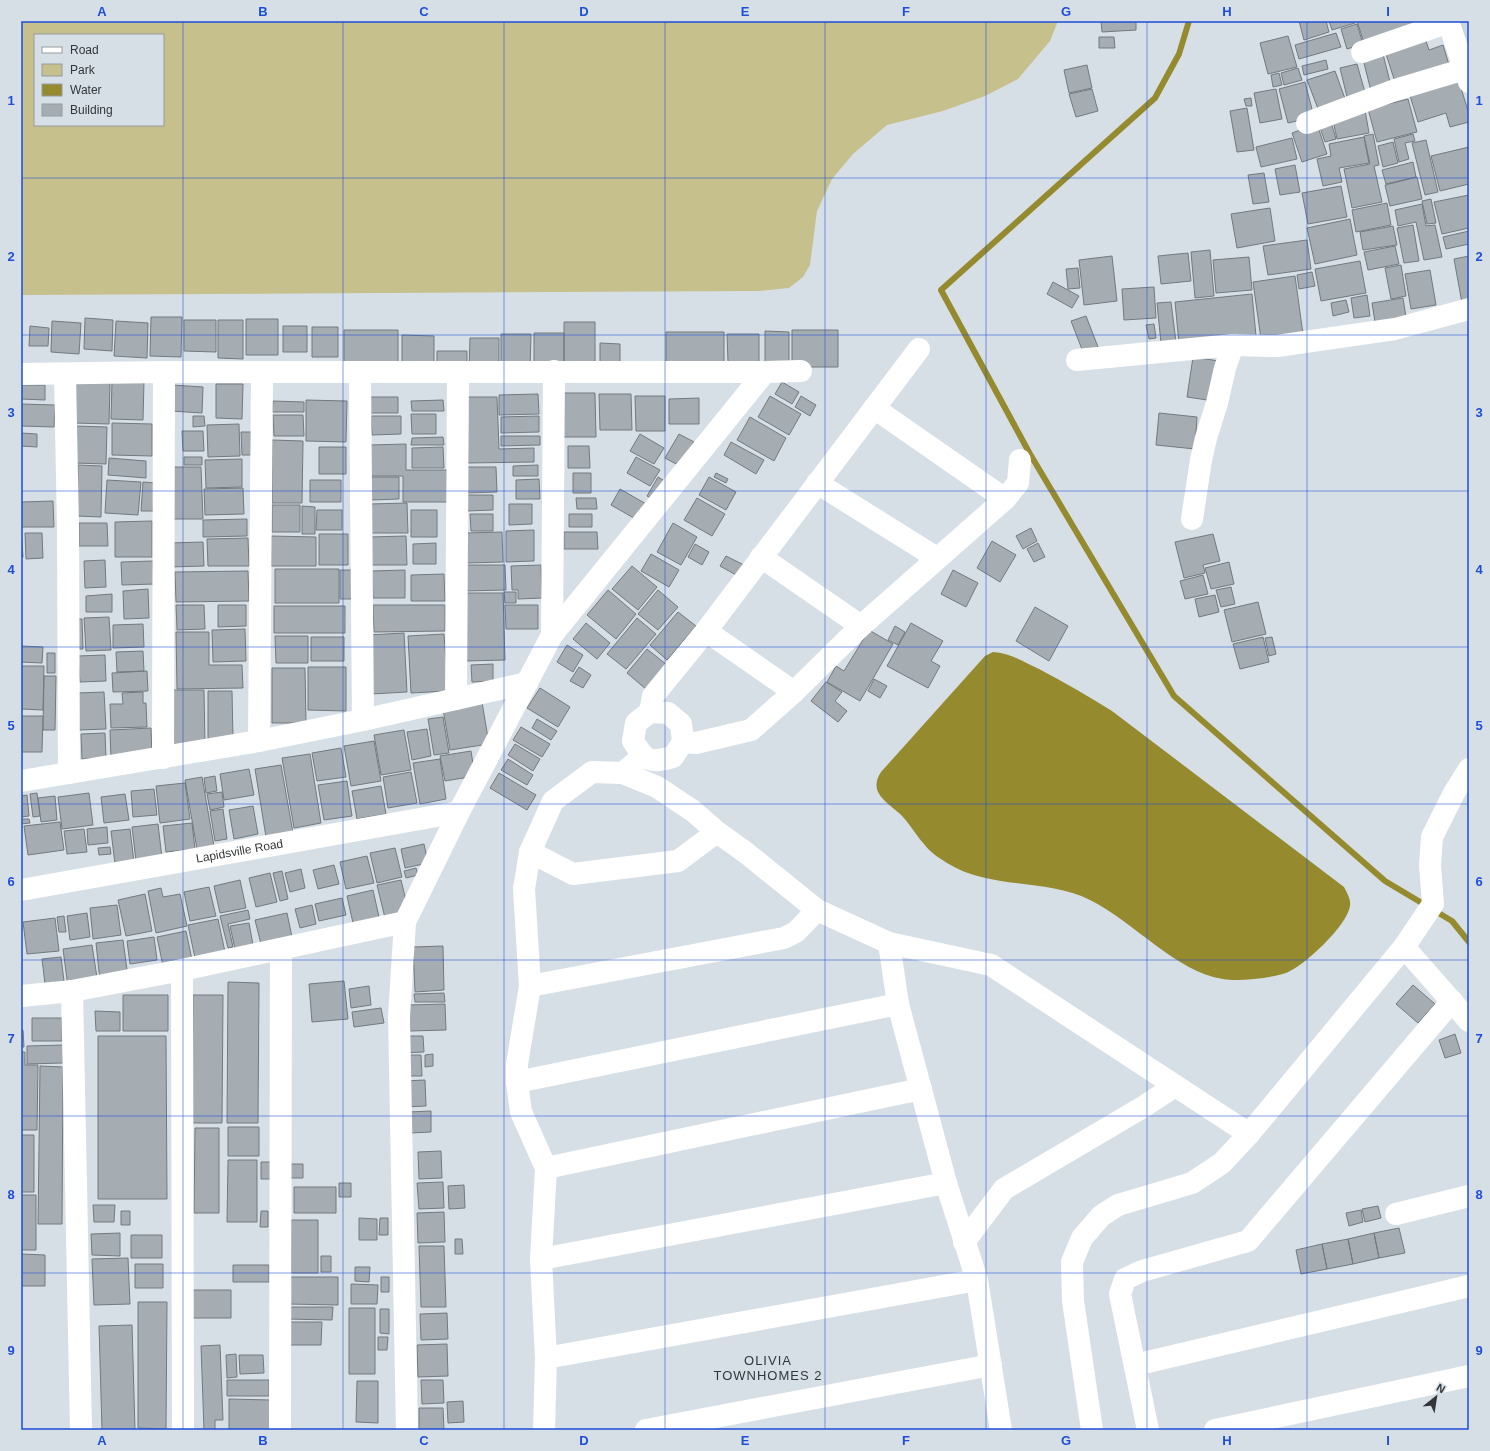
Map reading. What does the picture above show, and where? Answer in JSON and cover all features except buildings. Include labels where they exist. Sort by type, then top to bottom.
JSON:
[{"type":"street","points":[[1307,123],[1395,90],[1467,76],[1448,21],[1362,52]]},
{"type":"street","points":[[1078,360],[1233,345],[1277,346],[1395,329],[1469,309]]},
{"type":"street","points":[[1192,519],[1201,460],[1225,368],[1233,345]]},
{"type":"street","points":[[650,712],[668,713],[681,724],[683,742],[673,757],[656,761],[643,756],[634,741],[636,723],[650,712],[653,696],[706,630],[919,349]]},
{"type":"street","points":[[21,374],[164,372],[458,373],[801,371]]},
{"type":"street","points":[[163,758],[164,372]]},
{"type":"street","points":[[360,372],[363,720]]},
{"type":"street","points":[[552,635],[554,372]]},
{"type":"street","points":[[407,1430],[399,1016],[405,922],[458,812],[552,635],[765,372]]},
{"type":"street","points":[[259,741],[262,373]]},
{"type":"street","points":[[456,699],[458,373]]},
{"type":"street","points":[[65,374],[68,529],[69,773]]},
{"type":"street","points":[[874,408],[1005,499]]},
{"type":"street","points":[[683,742],[696,743],[751,730],[794,692],[861,626],[1005,499],[1018,483],[1020,460]]},
{"type":"street","points":[[817,483],[937,558]]},
{"type":"street","points":[[761,557],[861,626]]},
{"type":"street","points":[[706,630],[794,692]]},
{"type":"street","points":[[21,781],[259,741],[363,720],[527,682]]},
{"type":"street","points":[[623,773],[643,756]]},
{"type":"street","points":[[1092,1430],[1073,1301],[1072,1262],[1082,1238],[1100,1216],[1118,1205],[1192,1183],[1222,1162],[1249,1134],[1407,942],[1433,904],[1430,865],[1432,837],[1454,792],[1469,769]]},
{"type":"street","points":[[544,1430],[546,1358],[542,1259],[546,1168],[521,1112],[517,1082],[517,1064],[530,986],[524,889],[530,852],[553,801],[592,772],[623,773],[657,787],[693,811],[717,832],[745,852],[817,910],[888,943],[991,966],[1249,1134]]},
{"type":"street","name":"Lapidsville Road","points":[[21,890],[458,812]]},
{"type":"street","points":[[530,852],[573,874],[678,861],[717,832]]},
{"type":"street","points":[[530,986],[784,938],[796,932],[817,910]]},
{"type":"street","points":[[21,996],[72,991],[182,970],[405,922]]},
{"type":"street","points":[[1407,942],[1469,1021]]},
{"type":"street","points":[[888,943],[898,1004],[946,1183],[976,1280],[1001,1430]]},
{"type":"street","points":[[280,1430],[281,949]]},
{"type":"street","points":[[182,970],[183,1430]]},
{"type":"street","points":[[72,991],[81,1430]]},
{"type":"street","points":[[1148,1430],[1120,1294],[1125,1279],[1142,1271],[1248,1241],[1452,1001]]},
{"type":"street","points":[[517,1082],[898,1004]]},
{"type":"street","points":[[964,1242],[1004,1189],[1143,1107],[1175,1086]]},
{"type":"street","points":[[546,1168],[921,1088]]},
{"type":"street","points":[[542,1259],[946,1183]]},
{"type":"street","points":[[1396,1214],[1469,1196]]},
{"type":"street","points":[[546,1358],[976,1280]]},
{"type":"street","points":[[1135,1365],[1469,1286]]},
{"type":"street","points":[[646,1430],[991,1365]]},
{"type":"street","points":[[1215,1430],[1469,1376]]},
{"type":"shaded area","points":[[1451,21],[1469,21],[1469,69]]},
{"type":"green space","points":[[21,21],[1058,21],[1050,41],[1018,79],[985,96],[943,111],[887,125],[853,154],[832,179],[817,211],[810,265],[803,277],[789,288],[759,291],[21,295]]},
{"type":"water","points":[[993,652],[1011,656],[1039,669],[1112,711],[1344,887],[1349,898],[1350,906],[1341,924],[1333,934],[1313,954],[1294,969],[1286,973],[1254,979],[1223,979],[1188,967],[1106,909],[1090,900],[1073,893],[1055,889],[981,877],[964,871],[938,857],[926,847],[903,817],[880,796],[876,785],[881,772],[985,656]]},
{"type":"waterway","points":[[1189,21],[1179,54],[1155,98],[941,290],[1030,454],[1174,696],[1385,881],[1452,921],[1469,942]]},
{"type":"district","name":"OLIVIA TOWNHOMES 2","points":[[768,1368]]}]
